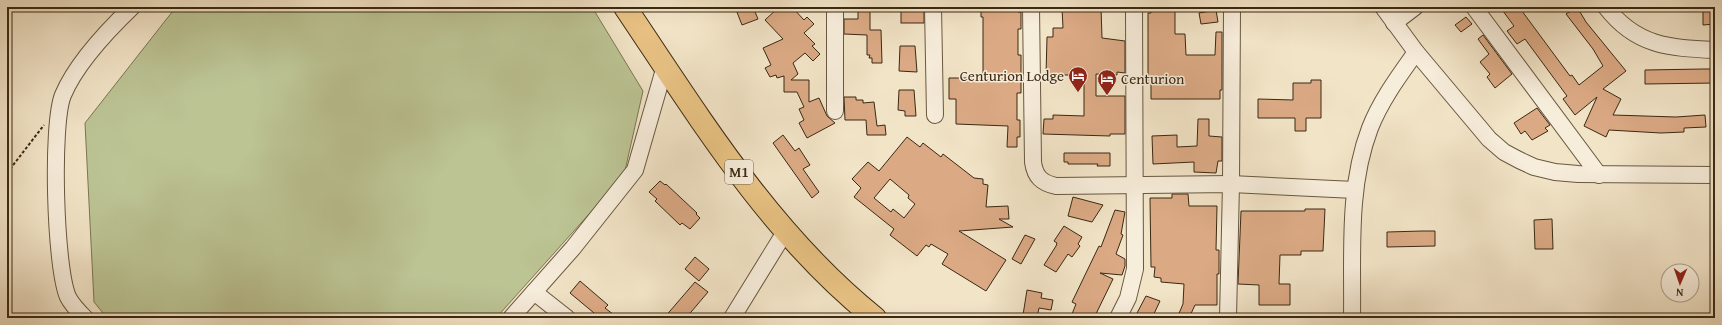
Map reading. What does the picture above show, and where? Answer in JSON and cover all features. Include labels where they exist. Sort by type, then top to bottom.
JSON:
[{"type":"highway","name":"M1","points":[[625,7],[724,153],[784,232],[855,302],[875,318]]},
{"type":"street","points":[[85,318],[68,297],[59,260],[56,154],[58,110],[69,83],[119,13],[132,7]]},
{"type":"street","points":[[834,111],[835,7]]},
{"type":"street","points":[[933,7],[935,115]]},
{"type":"street","points":[[1031,7],[1033,162],[1034,172],[1043,182],[1056,186],[1231,184],[1355,190]]},
{"type":"street","points":[[1118,318],[1128,298],[1135,269],[1134,7]]},
{"type":"street","points":[[1228,318],[1231,184],[1232,7]]},
{"type":"street","points":[[1383,7],[1416,52],[1489,139],[1504,152],[1519,160],[1541,169],[1555,172],[1599,175],[1715,174]]},
{"type":"street","points":[[1394,23],[1415,7]]},
{"type":"street","points":[[1474,7],[1599,175]]},
{"type":"street","points":[[1606,7],[1627,29],[1642,39],[1659,45],[1679,48],[1715,50]]},
{"type":"street","points":[[1352,318],[1355,190],[1359,167],[1371,127],[1390,90],[1416,52]]},
{"type":"street","points":[[511,318],[573,248],[635,170],[665,66]]},
{"type":"street","points":[[732,318],[784,232]]},
{"type":"street","points":[[534,292],[567,318]]},
{"type":"path","points":[[7,173],[33,138],[58,110]]},
{"type":"green space","points":[[176,7],[592,7],[643,91],[624,175],[496,318],[107,318],[94,302],[85,123]]},
{"type":"building","points":[[735,7],[753,7],[758,19],[742,25]]},
{"type":"building","points":[[779,7],[792,7],[804,20],[807,17],[814,24],[804,33],[815,44],[812,46],[820,54],[813,61],[805,53],[793,63],[798,74],[791,80],[809,80],[809,102],[819,98],[827,116],[835,123],[807,138],[799,123],[804,120],[799,109],[804,107],[797,92],[784,92],[784,76],[777,78],[776,75],[770,77],[765,68],[771,65],[763,48],[783,39],[765,20]]},
{"type":"building","points":[[858,7],[870,7],[870,30],[881,30],[882,63],[872,63],[872,58],[869,58],[870,55],[867,55],[867,35],[844,34],[844,19],[858,19]]},
{"type":"building","points":[[901,7],[924,7],[924,23],[901,23]]},
{"type":"building","points":[[981,7],[1018,7],[1018,12],[1021,12],[1021,29],[1018,29],[1018,55],[1021,55],[1021,93],[1017,93],[1017,120],[1020,120],[1020,137],[1017,137],[1017,147],[1007,147],[1008,126],[956,124],[956,99],[949,99],[949,78],[983,78],[983,17],[981,17]]},
{"type":"building","points":[[1101,7],[1102,38],[1125,41],[1125,73],[1117,72],[1117,75],[1096,74],[1096,96],[1125,96],[1125,134],[1110,134],[1110,136],[1043,134],[1044,119],[1053,119],[1053,115],[1084,116],[1084,82],[1074,82],[1074,75],[1046,75],[1047,37],[1053,37],[1053,28],[1063,28],[1062,8]]},
{"type":"building","points":[[1500,7],[1519,7],[1570,76],[1572,75],[1579,85],[1603,66],[1593,49],[1566,14],[1577,7],[1586,22],[1626,71],[1603,89],[1621,99],[1613,115],[1676,117],[1705,115],[1706,127],[1684,128],[1684,132],[1661,133],[1609,130],[1606,137],[1584,126],[1597,97],[1575,115],[1563,99],[1567,96],[1525,39],[1517,44],[1507,31],[1514,26]]},
{"type":"building","points":[[1703,7],[1715,7],[1715,24],[1703,25]]},
{"type":"building","points":[[1151,8],[1175,8],[1175,34],[1185,34],[1186,55],[1215,55],[1216,32],[1222,32],[1222,90],[1220,90],[1220,99],[1151,99],[1151,82],[1148,82],[1148,13],[1151,13]]},
{"type":"building","points":[[1216,10],[1218,22],[1201,24],[1199,13]]},
{"type":"building","points":[[1466,17],[1472,24],[1461,32],[1455,25]]},
{"type":"building","points":[[1483,35],[1512,74],[1495,88],[1487,77],[1490,74],[1480,62],[1489,54],[1478,39]]},
{"type":"building","points":[[900,46],[915,46],[917,72],[899,71]]},
{"type":"building","points":[[1715,69],[1715,83],[1645,84],[1645,70]]},
{"type":"building","points":[[1311,80],[1321,80],[1321,118],[1306,118],[1306,131],[1295,131],[1295,118],[1258,118],[1258,99],[1293,100],[1293,83],[1311,83]]},
{"type":"building","points":[[899,90],[914,90],[916,116],[905,116],[905,111],[898,110]]},
{"type":"building","points":[[844,97],[856,97],[856,100],[863,100],[863,103],[874,102],[877,126],[885,125],[886,135],[867,135],[866,120],[845,120]]},
{"type":"building","points":[[1537,108],[1550,125],[1545,128],[1548,131],[1532,140],[1525,131],[1521,134],[1514,123]]},
{"type":"building","points":[[1198,119],[1209,119],[1209,136],[1222,137],[1222,161],[1218,161],[1216,173],[1194,172],[1194,162],[1153,164],[1152,136],[1177,135],[1177,147],[1197,146]]},
{"type":"building","points":[[783,135],[795,151],[799,148],[810,165],[803,169],[819,192],[812,198],[773,143]]},
{"type":"building","points":[[907,137],[920,147],[923,143],[941,157],[943,154],[974,178],[983,179],[983,184],[988,185],[986,207],[1008,206],[1009,219],[999,219],[1013,227],[959,231],[1006,260],[986,291],[942,264],[948,254],[931,244],[929,247],[926,245],[917,256],[890,235],[894,229],[854,197],[861,188],[852,179],[868,162],[879,171]],"holes":[[[890,179],[909,195],[908,198],[915,204],[904,218],[893,209],[891,212],[874,198]]]},
{"type":"building","points":[[1064,153],[1110,153],[1110,166],[1097,166],[1098,164],[1068,164],[1068,162],[1064,162]]},
{"type":"building","points":[[660,181],[665,185],[666,184],[697,213],[696,214],[700,218],[690,229],[682,223],[680,225],[655,201],[657,199],[649,192]]},
{"type":"building","points":[[1172,194],[1188,194],[1189,206],[1217,206],[1216,250],[1219,250],[1219,274],[1217,274],[1217,305],[1195,305],[1189,318],[1177,318],[1183,304],[1184,284],[1161,282],[1161,278],[1154,277],[1155,267],[1151,267],[1150,198],[1172,198]]},
{"type":"building","points":[[1073,197],[1103,205],[1092,222],[1068,216]]},
{"type":"building","points":[[1305,209],[1325,209],[1323,251],[1301,251],[1301,255],[1280,255],[1279,284],[1290,284],[1290,305],[1259,305],[1259,285],[1238,284],[1241,211],[1305,211]]},
{"type":"building","points":[[1115,210],[1125,212],[1121,234],[1123,235],[1116,254],[1125,259],[1125,266],[1122,275],[1100,273],[1113,279],[1094,318],[1079,318],[1072,314],[1076,304],[1072,302],[1099,246],[1101,247]]},
{"type":"building","points":[[1552,219],[1553,249],[1535,249],[1534,220]]},
{"type":"building","points":[[1064,226],[1082,237],[1078,244],[1080,246],[1072,257],[1068,254],[1056,272],[1044,265],[1056,246],[1057,243],[1054,241]]},
{"type":"building","points":[[1435,231],[1435,246],[1387,247],[1387,232]]},
{"type":"building","points":[[1025,235],[1035,239],[1021,264],[1012,259]]},
{"type":"building","points":[[695,257],[709,269],[699,281],[685,269]]},
{"type":"building","points":[[580,281],[608,305],[605,308],[618,318],[600,318],[570,293]]},
{"type":"building","points":[[695,282],[708,292],[686,318],[664,318]]},
{"type":"building","points":[[1027,290],[1042,293],[1041,298],[1053,300],[1051,310],[1039,308],[1037,318],[1023,315]]},
{"type":"building","points":[[1146,296],[1160,301],[1152,318],[1144,318],[1136,315]]},
{"type":"place","name":"Centurion Lodge","points":[[1078,93]]},
{"type":"place","name":"Centurion","points":[[1107,96]]}]
